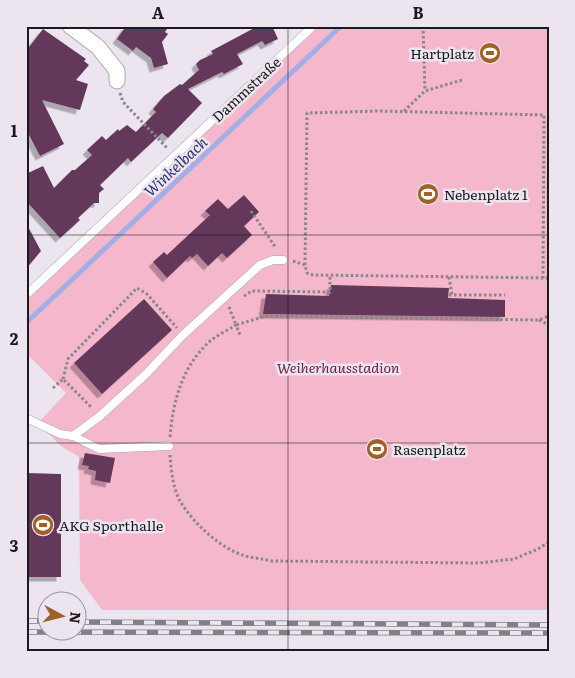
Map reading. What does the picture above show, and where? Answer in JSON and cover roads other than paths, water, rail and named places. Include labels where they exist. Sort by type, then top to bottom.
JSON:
[{"type":"street","points":[[70,26],[98,47],[117,71],[117,81]]},
{"type":"lane","name":"Dammstraße","points":[[26,295],[313,26]]},
{"type":"lane","points":[[73,436],[100,416],[145,375],[183,335],[260,264],[273,260],[284,260]]},
{"type":"lane","points":[[26,418],[60,434],[73,436],[99,449],[169,446]]},
{"type":"waterway","name":"Winkelbach","points":[[26,323],[341,26]]},
{"type":"railway","points":[[26,621],[38,621]]},
{"type":"railway","points":[[88,622],[549,625]]},
{"type":"railway","points":[[26,632],[549,633]]},
{"type":"place","name":"Hartplatz","points":[[490,53]]},
{"type":"place","name":"Nebenplatz 1","points":[[428,194]]},
{"type":"place","name":"Rasenplatz","points":[[377,449]]},
{"type":"place","name":"AKG Sporthalle","points":[[43,525]]},
{"type":"park label","name":"Weiherhausstadion","points":[[338,367]]}]
